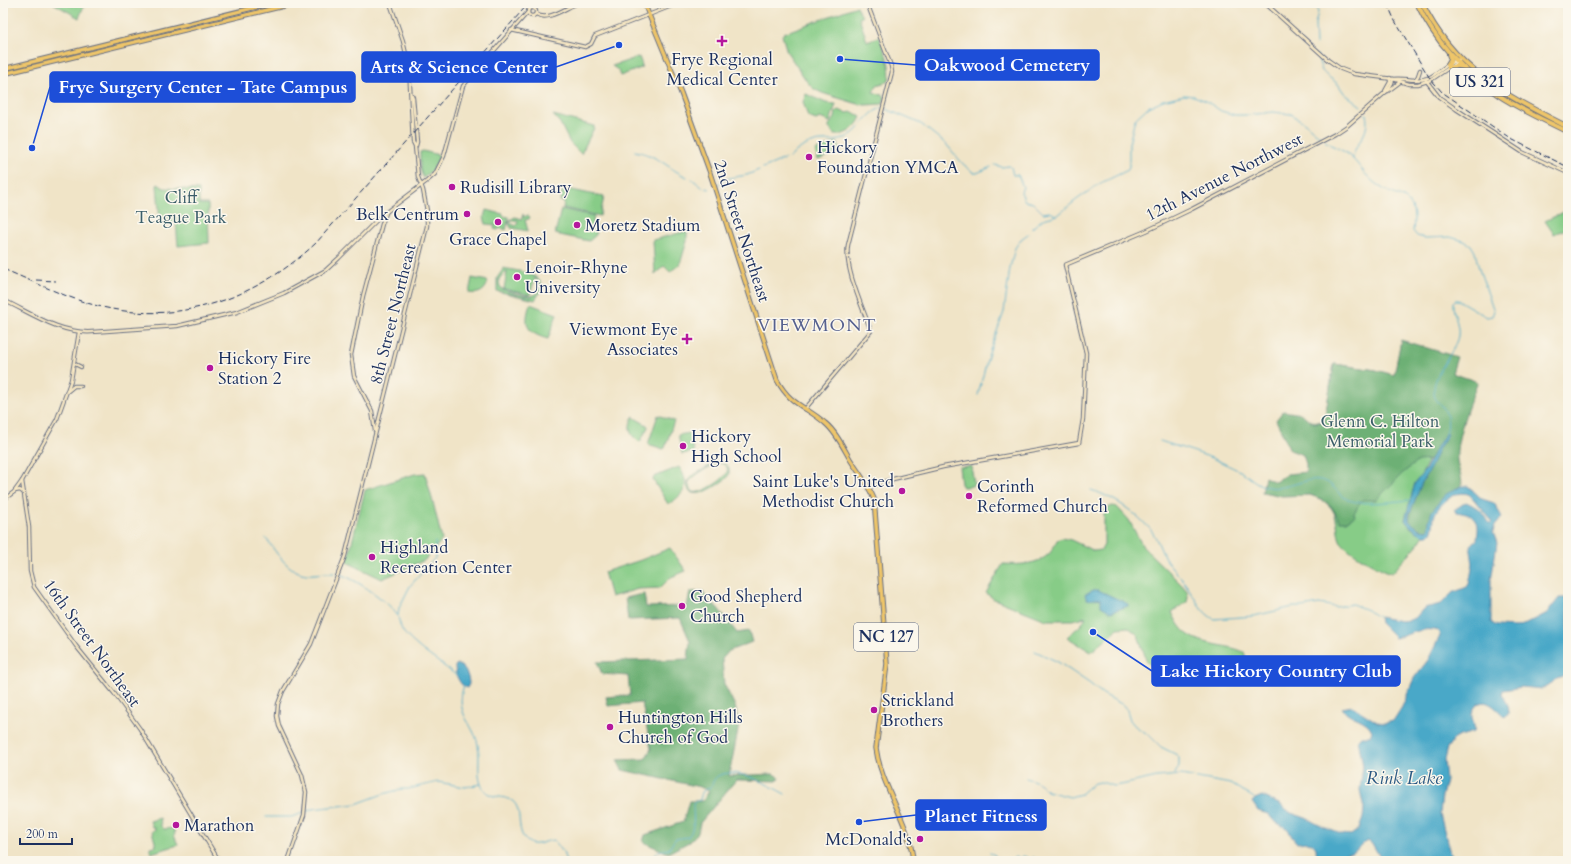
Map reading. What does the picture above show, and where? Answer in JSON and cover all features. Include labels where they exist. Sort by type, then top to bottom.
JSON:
[{"type":"highway","name":"US 321","points":[[1417,3],[1433,32],[1446,48],[1459,60],[1501,92],[1568,127]]},
{"type":"highway","name":"US 321","points":[[1422,3],[1437,30],[1464,68],[1498,95],[1568,132]]},
{"type":"highway","points":[[1446,48],[1451,57],[1448,66],[1464,68]]},
{"type":"main road","points":[[3,69],[273,3]]},
{"type":"main road","points":[[3,74],[296,3]]},
{"type":"main road","points":[[390,3],[404,45],[409,67],[413,142],[415,146]]},
{"type":"main road","points":[[3,300],[62,328],[79,332],[177,326],[237,312],[268,300],[308,281],[326,270],[386,213],[435,174],[444,156],[463,85],[530,9],[535,10],[536,14],[543,17],[549,16],[578,3]]},
{"type":"main road","name":"2nd Street Northeast","points":[[644,3],[681,93],[777,380],[784,392],[805,410],[821,419],[829,427],[868,487]]},
{"type":"main road","points":[[511,30],[585,47],[591,44],[595,36],[679,3]]},
{"type":"main road","points":[[805,410],[871,331],[850,271],[847,250],[885,104],[892,71],[867,3]]},
{"type":"main road","points":[[1265,3],[1319,52],[1337,66],[1359,75],[1391,79],[1414,84],[1437,77],[1448,66],[1459,60]]},
{"type":"main road","points":[[528,12],[530,16]]},
{"type":"main road","points":[[522,18],[536,14]]},
{"type":"main road","points":[[1412,81],[1418,78],[1420,70]]},
{"type":"main road","points":[[1391,79],[1398,78],[1412,81],[1426,80]]},
{"type":"main road","name":"12th Avenue Northwest","points":[[1384,93],[1391,79]]},
{"type":"main road","points":[[1426,80],[1439,97],[1467,117],[1522,152],[1568,173]]},
{"type":"main road","name":"12th Avenue Northwest","points":[[868,487],[896,478],[943,467],[1079,443],[1083,419],[1086,353],[1065,265],[1146,231],[1192,209],[1335,134],[1347,126],[1384,93],[1400,82]]},
{"type":"main road","points":[[411,95],[413,98],[417,142],[415,146]]},
{"type":"main road","name":"8th Street Northeast","points":[[288,861],[304,815],[306,792],[302,775],[279,726],[277,716],[278,704],[283,691],[311,644],[339,573],[351,532],[375,430],[377,429],[426,235],[427,211],[417,173],[415,146]]},
{"type":"main road","points":[[375,430],[372,411],[354,376],[351,355],[364,291],[386,213]]},
{"type":"main road","points":[[14,492],[22,481],[55,422],[67,393],[75,364],[79,332]]},
{"type":"main road","points":[[75,364],[81,366]]},
{"type":"main road","points":[[67,393],[72,387],[81,386]]},
{"type":"main road","name":"16th Street Northeast","points":[[22,481],[29,527],[30,571],[34,587],[136,724],[219,861]]},
{"type":"main road","name":"NC 127","points":[[868,487],[874,499],[876,514],[887,653],[886,679],[876,748],[881,773],[910,841],[913,861]]},
{"type":"main road","points":[[3,500],[14,492],[20,490],[24,494]]},
{"type":"green space","points":[[53,3],[85,3],[79,18]]},
{"type":"green space","points":[[857,6],[862,17],[859,18],[867,41],[879,37],[890,69],[889,81],[877,85],[873,92],[885,96],[883,104],[858,104],[822,93],[814,89],[808,83],[787,52],[782,35]]},
{"type":"green space","points":[[639,57],[642,65],[641,68],[620,76],[618,70],[612,66]]},
{"type":"green space","points":[[806,94],[826,103],[836,104],[830,122],[820,118],[816,120],[808,117],[803,102]]},
{"type":"green space","points":[[839,110],[846,113],[853,112],[861,117],[851,130],[843,134],[835,135],[829,128],[829,125],[835,118],[836,111]]},
{"type":"green space","points":[[553,115],[594,126],[581,154],[570,143],[560,123]]},
{"type":"green space","points":[[837,142],[841,151],[818,160],[815,151]]},
{"type":"green space","points":[[423,151],[439,155],[433,168],[423,178],[420,169],[420,152]]},
{"type":"green space","name":"Cliff Teague Park","points":[[158,184],[164,188],[199,190],[199,204],[208,204],[209,243],[178,246],[176,223],[160,224]]},
{"type":"green space","points":[[563,188],[604,197],[600,216],[563,208],[564,202],[560,201]]},
{"type":"green space","name":"Moretz Stadium","points":[[561,209],[594,216],[593,222],[597,226],[596,235],[589,241],[555,234]]},
{"type":"green space","points":[[486,210],[509,217],[506,230],[501,228],[497,230],[494,229],[495,225],[486,224],[484,217]]},
{"type":"green space","points":[[1568,210],[1568,228],[1554,234],[1545,221]]},
{"type":"green space","points":[[523,214],[524,217],[528,215],[530,217],[529,219],[525,220],[528,231],[511,228],[508,222],[516,226],[518,222],[517,220],[508,221],[515,217],[522,219]]},
{"type":"green space","points":[[687,231],[687,241],[680,264],[670,272],[664,266],[655,274],[653,240]]},
{"type":"green space","points":[[503,268],[521,271],[538,279],[541,283],[542,289],[535,300],[497,291],[497,278]],"holes":[[[507,272],[504,289],[530,295],[535,278],[539,286],[537,293],[532,296],[521,295],[503,289],[500,286],[499,279]]]},
{"type":"green space","points":[[472,278],[488,281],[482,292],[469,293]]},
{"type":"green space","points":[[530,304],[557,314],[548,339],[535,334],[528,328],[527,318]]},
{"type":"green space","name":"Glenn C. Hilton Memorial Park","points":[[1401,340],[1457,357],[1452,373],[1478,382],[1464,420],[1458,442],[1457,460],[1462,485],[1443,498],[1435,508],[1428,530],[1420,529],[1409,521],[1415,498],[1434,460],[1418,461],[1403,473],[1376,500],[1362,500],[1354,513],[1355,516],[1347,521],[1340,521],[1331,506],[1321,499],[1310,495],[1282,496],[1262,492],[1265,477],[1275,482],[1287,474],[1306,472],[1306,464],[1303,455],[1290,450],[1276,420],[1283,411],[1302,414],[1313,423],[1324,422],[1334,364],[1376,370],[1394,375]]},
{"type":"green space","name":"Glenn C. Hilton Memorial Park","points":[[1334,364],[1376,370],[1431,455],[1420,478],[1415,483],[1405,520],[1411,528],[1424,535],[1419,543],[1392,573],[1363,559],[1343,544],[1339,538],[1336,518],[1332,509],[1321,499],[1310,495],[1314,464],[1280,419],[1324,422]]},
{"type":"green space","points":[[658,415],[674,421],[665,448],[663,449],[648,444]]},
{"type":"green space","points":[[633,417],[648,427],[640,442],[630,431],[630,425]]},
{"type":"green space","points":[[690,433],[694,452],[682,454],[678,435]]},
{"type":"green space","points":[[718,461],[727,465],[729,469],[727,478],[703,492],[693,493],[689,491],[687,485],[690,477]],"holes":[[[721,463],[726,467],[727,471],[725,475],[720,480],[702,491],[692,491],[688,484],[693,477],[708,468]]]},
{"type":"green space","points":[[971,466],[974,483],[972,486],[963,487],[961,484],[959,467]]},
{"type":"green space","points":[[679,467],[685,479],[684,488],[679,497],[668,504],[653,480],[654,477]]},
{"type":"green space","points":[[425,473],[442,540],[425,560],[382,579],[347,562],[365,490],[415,474]]},
{"type":"green space","points":[[1112,506],[1117,507],[1129,520],[1143,547],[1187,591],[1187,602],[1172,612],[1184,631],[1195,639],[1244,652],[1246,658],[1244,664],[1233,673],[1217,678],[1179,675],[1158,671],[1147,662],[1138,635],[1128,627],[1118,628],[1091,652],[1067,637],[1081,625],[1086,617],[1072,620],[1046,620],[994,599],[986,593],[1003,564],[1021,564],[1044,558],[1053,549],[1057,540],[1062,538],[1071,540],[1094,551],[1101,550],[1104,545],[1104,510]]},
{"type":"green space","points":[[670,548],[686,571],[671,577],[660,588],[638,589],[611,597],[604,572],[641,560]]},
{"type":"green space","points":[[703,591],[709,602],[717,607],[737,633],[749,631],[752,642],[729,651],[722,659],[724,684],[735,706],[739,725],[729,776],[773,774],[779,777],[777,781],[736,780],[700,823],[698,833],[689,842],[668,853],[643,842],[645,835],[683,822],[689,801],[703,801],[709,791],[700,787],[622,770],[617,760],[645,759],[651,749],[642,703],[608,706],[606,697],[630,695],[628,676],[602,674],[597,662],[688,659],[690,641],[680,618],[628,620],[625,598],[644,594],[646,607],[687,606],[690,592]]},
{"type":"green space","points":[[160,818],[161,826],[164,829],[174,828],[174,835],[178,845],[151,853],[150,847],[156,846],[152,831],[155,830],[150,821]]},
{"type":"water","name":"Rink Lake","points":[[1445,434],[1448,434],[1439,448],[1431,467],[1423,480],[1409,515],[1409,521],[1419,529],[1428,530],[1432,511],[1445,495],[1463,486],[1468,486],[1482,499],[1494,503],[1502,517],[1495,525],[1493,532],[1497,543],[1491,581],[1491,622],[1498,626],[1516,627],[1526,624],[1547,613],[1559,598],[1568,598],[1568,674],[1557,678],[1549,686],[1542,689],[1522,687],[1503,690],[1502,694],[1509,708],[1505,717],[1496,708],[1488,703],[1485,702],[1477,705],[1472,713],[1474,732],[1460,736],[1453,740],[1447,748],[1444,760],[1446,780],[1440,814],[1452,861],[1382,861],[1373,845],[1368,841],[1353,853],[1345,854],[1340,861],[1317,861],[1316,848],[1312,843],[1297,843],[1288,829],[1274,821],[1268,814],[1258,811],[1252,802],[1262,796],[1281,805],[1291,813],[1341,834],[1351,835],[1359,829],[1363,818],[1364,808],[1360,790],[1363,766],[1358,739],[1361,736],[1370,736],[1372,731],[1366,723],[1345,712],[1342,708],[1352,706],[1377,722],[1385,723],[1393,721],[1402,707],[1414,678],[1428,660],[1440,636],[1438,631],[1421,630],[1395,638],[1380,623],[1379,617],[1401,621],[1410,620],[1416,617],[1424,608],[1441,604],[1452,593],[1467,587],[1473,564],[1470,545],[1477,540],[1478,525],[1472,516],[1456,512],[1454,510],[1466,502],[1480,510],[1489,523],[1492,521],[1470,495],[1465,493],[1455,495],[1441,505],[1435,514],[1433,528],[1430,534],[1423,535],[1410,526],[1405,520],[1415,483],[1426,469]]},
{"type":"water","points":[[1093,590],[1098,590],[1128,604],[1128,606],[1111,612],[1101,606],[1101,599],[1089,600],[1086,598],[1085,594]]},
{"type":"water","points":[[457,664],[462,667],[467,675],[469,684],[467,688],[464,687],[458,679],[455,669]]},
{"type":"waterway","points":[[1316,3],[1318,12],[1315,24],[1316,44]]},
{"type":"waterway","points":[[1317,55],[1322,71],[1338,84],[1344,93],[1361,106]]},
{"type":"waterway","points":[[1032,228],[1043,219],[1058,215],[1099,184],[1128,170],[1129,144],[1135,119],[1148,107],[1163,100],[1184,95],[1194,96],[1206,101],[1221,111],[1235,115],[1273,112],[1291,114],[1305,123],[1321,137]]},
{"type":"waterway","points":[[789,158],[804,146],[819,141],[840,140],[849,136],[868,117],[881,108]]},
{"type":"waterway","points":[[886,109],[921,124],[946,144],[963,164],[974,173],[991,167]]},
{"type":"waterway","points":[[1353,159],[1356,148],[1366,128],[1366,114]]},
{"type":"waterway","points":[[1325,141],[1349,155],[1376,184],[1405,199],[1409,203],[1413,209],[1413,231],[1417,236],[1425,238],[1450,237],[1464,241],[1471,245],[1475,252],[1479,269],[1494,311],[1492,316],[1487,317],[1458,300],[1453,302],[1458,327],[1458,336],[1456,343],[1440,371],[1434,392],[1436,399],[1446,413],[1448,424],[1446,434]]},
{"type":"waterway","points":[[635,151],[651,156],[687,177]]},
{"type":"waterway","points":[[763,168],[785,159]]},
{"type":"waterway","points":[[995,165],[1002,167],[1009,166],[1011,167],[1013,175],[1018,175],[1023,187],[1021,192],[1025,201],[1033,203],[1043,213],[1050,212],[1056,215]]},
{"type":"waterway","points":[[717,185],[729,178],[747,175],[759,170]]},
{"type":"waterway","points":[[692,179],[702,187],[709,189]]},
{"type":"waterway","points":[[978,395],[988,356],[1004,312],[1010,268],[1015,248],[1021,239],[1028,234]]},
{"type":"waterway","points":[[1160,441],[1215,459],[1242,472],[1261,485],[1268,487],[1275,488],[1308,480],[1321,480],[1331,485],[1342,496],[1351,501],[1377,503],[1411,500]]},
{"type":"waterway","points":[[1091,490],[1116,501],[1145,523],[1153,533],[1163,555],[1168,562],[1203,610],[1214,619],[1254,616],[1293,607],[1319,604],[1336,607],[1352,604],[1367,610],[1378,617]]},
{"type":"waterway","points":[[266,538],[280,557],[298,572],[306,574],[340,574],[355,581],[375,594],[397,615],[403,632],[424,651],[457,676]]},
{"type":"waterway","points":[[398,616],[399,608],[410,586],[435,558],[435,542]]},
{"type":"waterway","points":[[1035,651],[1058,662],[1103,694],[1123,705],[1127,710],[1130,720],[1135,726],[1149,735],[1161,747],[1177,755],[1179,758],[1179,766],[1175,774]]},
{"type":"waterway","points":[[464,685],[461,704],[465,717],[476,737],[478,745],[481,785],[488,793],[513,801],[518,810],[522,834],[528,842],[531,844],[538,844],[554,840],[563,852],[566,861]]},
{"type":"waterway","points":[[648,861],[659,851],[669,849],[675,839],[688,837],[693,826],[693,804],[700,800],[703,791],[710,787],[715,778],[718,776],[728,773],[744,775],[762,782],[785,794]]},
{"type":"waterway","points":[[1026,778],[1038,782],[1047,791],[1070,797],[1081,794],[1094,783],[1101,782],[1114,786],[1157,777],[1181,775],[1231,784],[1254,798]]},
{"type":"waterway","points":[[306,812],[312,809],[356,804],[383,794],[438,782],[465,787],[481,784]]},
{"type":"waterway","points":[[266,817],[292,817],[303,813]]},
{"type":"waterway","points":[[990,853],[995,855],[996,859],[998,860],[1002,859],[1007,861],[1016,857],[1019,859],[1023,856],[1031,859],[1034,857],[1035,861]]},
{"type":"railway","points":[[3,269],[53,291],[84,302],[116,310],[147,313],[178,311],[208,305],[237,295],[265,281],[291,264],[316,243],[529,3]]},
{"type":"railway","points":[[1387,3],[1395,21],[1429,77],[1442,92],[1511,139],[1568,167]]},
{"type":"railway","points":[[36,280],[56,281]]},
{"type":"place","name":"Frye Regional Medical Center","points":[[722,41]]},
{"type":"place","name":"Arts & Science Center","points":[[619,45]]},
{"type":"place","name":"Oakwood Cemetery","points":[[840,59]]},
{"type":"place","name":"Frye Surgery Center - Tate Campus","points":[[32,148]]},
{"type":"place","name":"Hickory Foundation YMCA","points":[[809,157]]},
{"type":"place","name":"Rudisill Library","points":[[452,187]]},
{"type":"place","name":"Belk Centrum","points":[[467,214]]},
{"type":"place","name":"Grace Chapel","points":[[498,222]]},
{"type":"place","name":"Moretz Stadium","points":[[577,225]]},
{"type":"place","name":"Lenoir-Rhyne University","points":[[517,277]]},
{"type":"place","name":"Viewmont Eye Associates","points":[[687,339]]},
{"type":"place","name":"Hickory Fire Station 2","points":[[210,368]]},
{"type":"place","name":"Hickory High School","points":[[683,446]]},
{"type":"place","name":"Saint Luke's United Methodist Church","points":[[902,491]]},
{"type":"place","name":"Corinth Reformed Church","points":[[969,496]]},
{"type":"place","name":"Highland Recreation Center","points":[[372,557]]},
{"type":"place","name":"Good Shepherd Church","points":[[682,606]]},
{"type":"place","name":"Lake Hickory Country Club","points":[[1093,632]]},
{"type":"place","name":"Strickland Brothers","points":[[874,710]]},
{"type":"place","name":"Huntington Hills Church of God","points":[[610,727]]},
{"type":"place","name":"Planet Fitness","points":[[859,822]]},
{"type":"place","name":"Marathon","points":[[176,825]]},
{"type":"place","name":"McDonald's","points":[[920,839]]},
{"type":"district","name":"VIEWMONT","points":[[817,325]]}]
